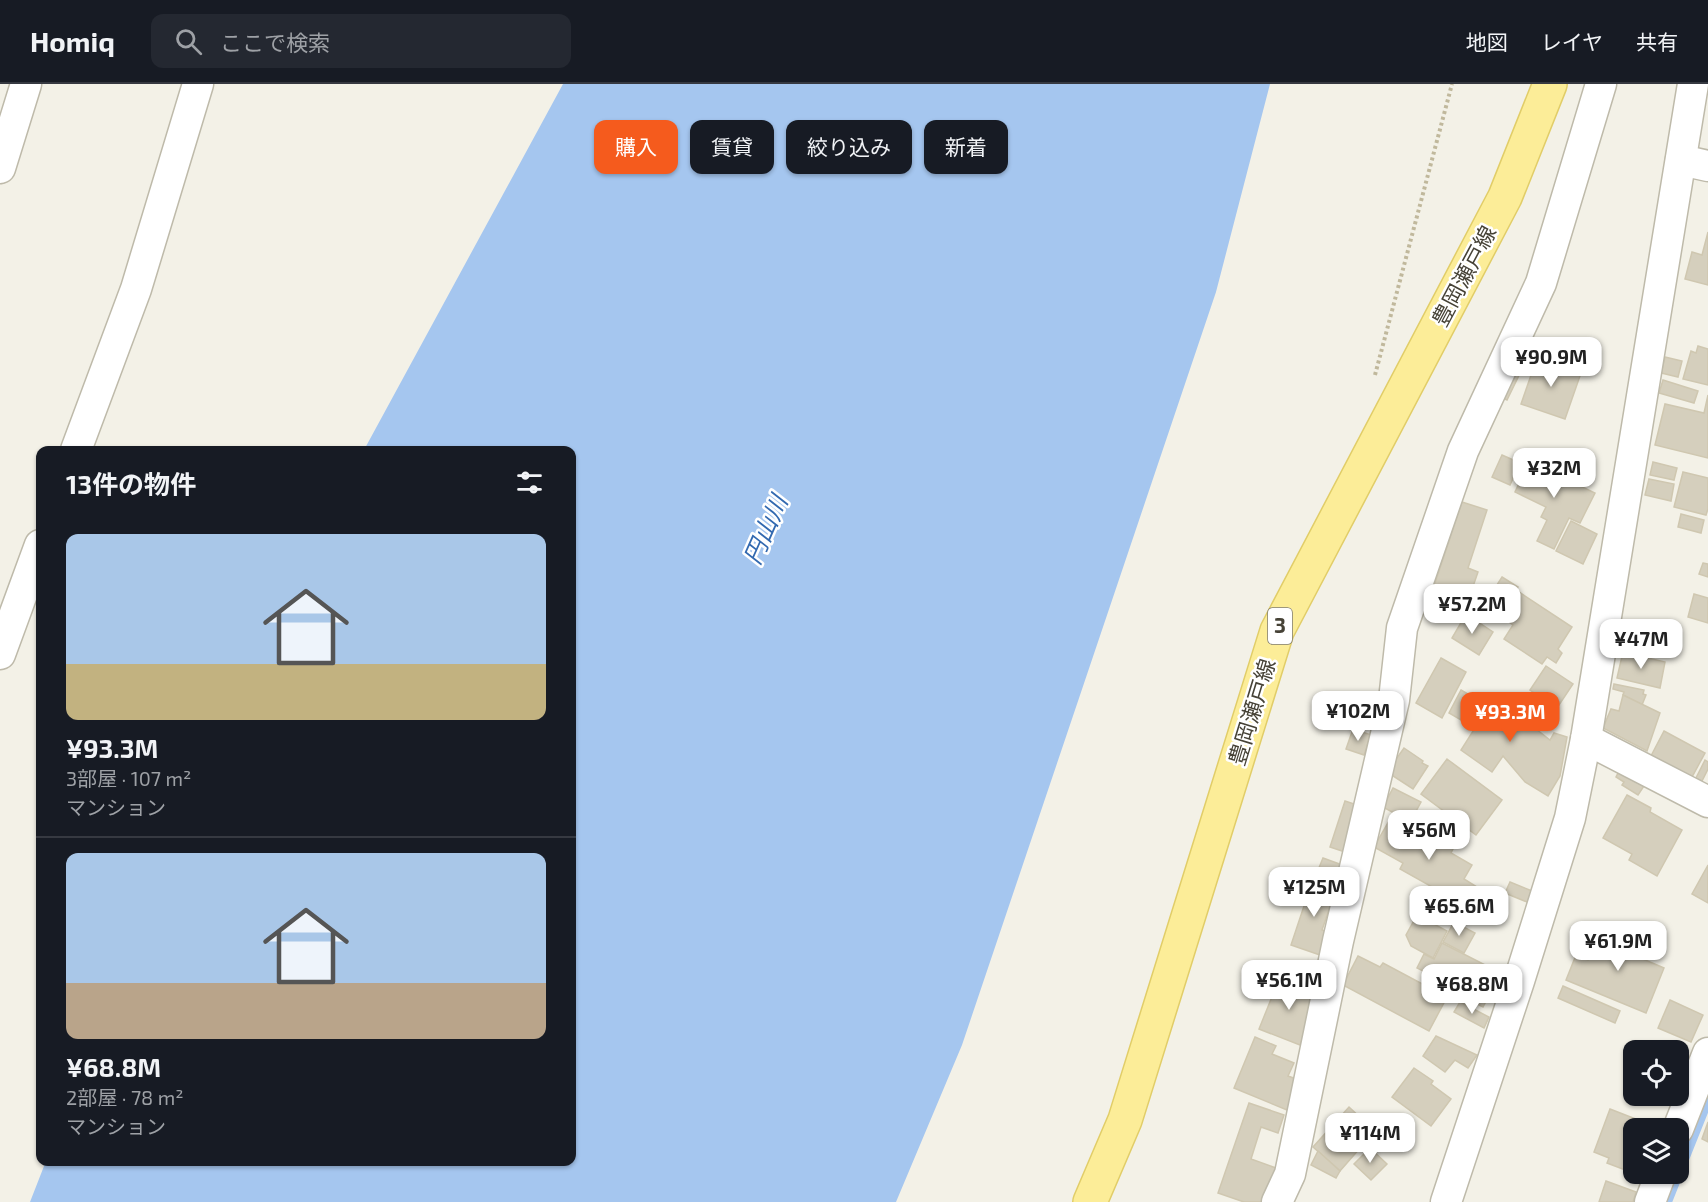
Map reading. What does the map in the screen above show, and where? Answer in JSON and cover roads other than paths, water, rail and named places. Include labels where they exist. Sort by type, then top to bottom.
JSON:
[{"type":"main road","name":"豊岡瀬戸線","points":[[1090,1202],[1125,1120],[1277,631],[1505,197],[1550,84]]},
{"type":"street","points":[[0,168],[26,84]]},
{"type":"street","points":[[77,446],[136,289],[198,84]]},
{"type":"street","points":[[1277,1202],[1290,1174],[1338,941],[1394,700],[1402,628],[1463,451],[1542,283],[1601,84]]},
{"type":"street","points":[[1446,1202],[1570,819],[1694,163],[1693,84]]},
{"type":"street","points":[[0,654],[36,556]]},
{"type":"street","points":[[1586,739],[1708,802]]},
{"type":"street","points":[[1682,1118],[1708,1053]]},
{"type":"street","points":[[1650,1202],[1657,1184]]},
{"type":"water","name":"円山川","points":[[563,84],[1270,84],[1216,292],[962,1045],[896,1202],[30,1202],[44,1166],[576,1166],[576,446],[366,446]]},
{"type":"waterway","points":[[1668,1202],[1708,1102]]}]
